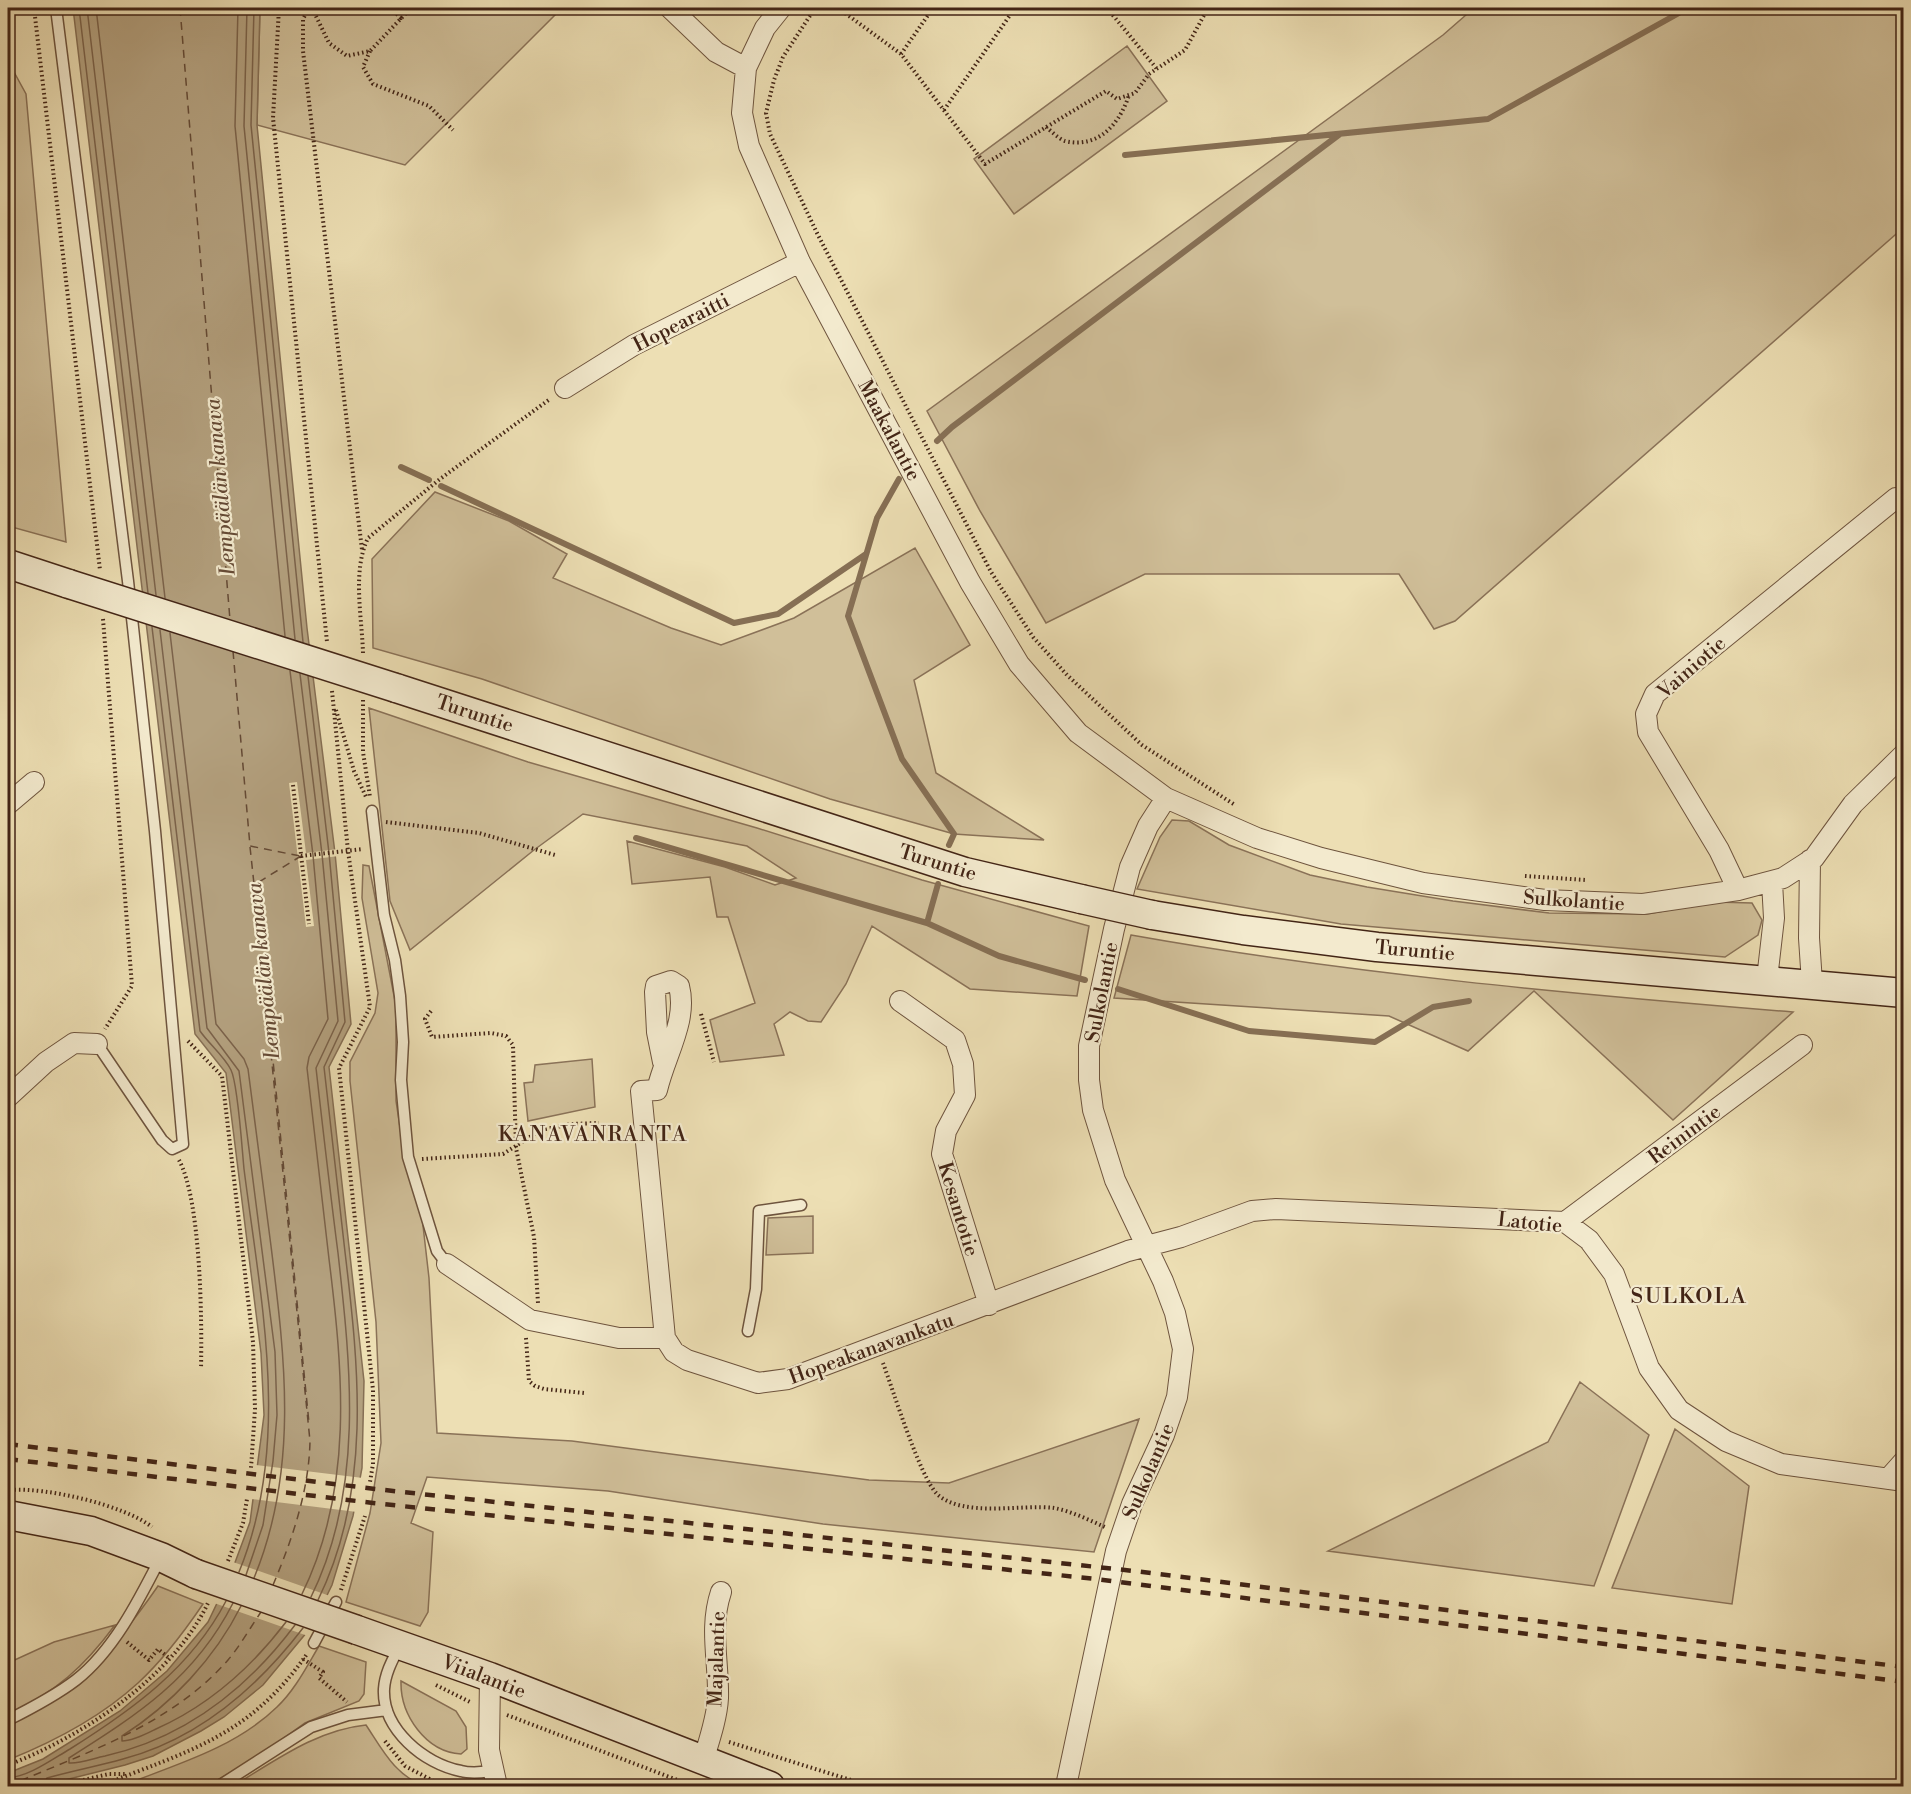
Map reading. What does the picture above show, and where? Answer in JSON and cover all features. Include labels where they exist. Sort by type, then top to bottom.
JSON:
[{"type":"main road","name":"Turuntie","points":[[8,564],[965,872],[1081,899],[1152,915],[1243,930],[1377,947],[1767,979],[1904,993]]},
{"type":"main road","name":"Viialantie","points":[[8,1515],[91,1531],[161,1557],[196,1574],[490,1677],[698,1774],[770,1786]]},
{"type":"street","points":[[670,8],[716,52],[746,68]]},
{"type":"street","name":"Maakalantie","points":[[780,8],[765,28],[746,68],[742,113],[749,146],[800,262],[970,582],[1019,664],[1078,733],[1166,798]]},
{"type":"street","name":"Hopearaitti","points":[[565,388],[634,345],[800,262]]},
{"type":"street","name":"Vainiotie","points":[[1738,890],[1719,850],[1648,732],[1646,714],[1655,694],[1896,498]]},
{"type":"street","points":[[1812,983],[1809,938],[1810,860],[1853,804],[1904,754]]},
{"type":"street","points":[[8,804],[34,782]]},
{"type":"street","name":"Sulkolantie","points":[[1066,1786],[1116,1551],[1132,1504],[1164,1435],[1177,1397],[1183,1349],[1175,1313],[1115,1180],[1103,1146],[1090,1090],[1089,1046],[1130,867],[1148,826],[1166,798],[1257,838],[1321,858],[1423,883],[1545,900],[1595,904],[1643,904],[1738,890],[1773,882],[1810,860]]},
{"type":"street","points":[[1767,979],[1774,918],[1773,882]]},
{"type":"street","name":"Kesantotie","points":[[900,1001],[955,1040],[963,1064],[965,1095],[946,1131],[942,1154],[989,1305]]},
{"type":"street","points":[[8,1097],[46,1062],[74,1043],[97,1044]]},
{"type":"street","name":"Reinintie","points":[[1565,1222],[1802,1045]]},
{"type":"street","points":[[447,1264],[532,1319],[619,1338],[665,1338],[641,1091],[657,1090],[663,1062]]},
{"type":"street","name":"Latotie","points":[[1147,1247],[1252,1211],[1276,1209],[1565,1222],[1590,1240],[1614,1274],[1649,1368],[1679,1410],[1726,1441],[1781,1464],[1896,1480]]},
{"type":"street","name":"Hopeakanavankatu","points":[[665,1338],[674,1352],[687,1360],[758,1383],[788,1379],[1128,1251],[1147,1247]]},
{"type":"street","points":[[1896,1480],[1904,1461]]},
{"type":"street","name":"Majalantie","points":[[698,1774],[718,1700],[713,1636],[715,1610],[721,1592]]},
{"type":"street","points":[[490,1677],[489,1750],[492,1781]]},
{"type":"lane","points":[[56,8],[128,581],[174,1029],[183,1144],[172,1149],[162,1140],[97,1044]]},
{"type":"lane","points":[[373,815],[384,915],[395,960],[400,996],[403,1042],[401,1080],[410,1160],[437,1251],[447,1264]]},
{"type":"lane","points":[[748,1331],[756,1289],[759,1211],[801,1205]]},
{"type":"lane","points":[[8,1720],[56,1694],[78,1678],[93,1663],[139,1600],[161,1557]]},
{"type":"lane","points":[[314,1643],[336,1602]]},
{"type":"lane","points":[[400,1645],[386,1678],[384,1689],[387,1710],[403,1738],[430,1759],[492,1781]]},
{"type":"lane","points":[[219,1786],[320,1723],[348,1715],[387,1710]]},
{"type":"path","points":[[34,8],[101,576]]},
{"type":"path","points":[[279,8],[273,118],[327,648]]},
{"type":"path","points":[[363,660],[360,570],[362,550],[303,51],[303,19],[310,8],[329,43],[347,56],[370,51]]},
{"type":"path","points":[[390,8],[401,18]]},
{"type":"path","points":[[411,8],[370,51],[363,67],[373,84],[429,106],[453,130]]},
{"type":"path","points":[[816,8],[783,57],[774,80],[766,113],[770,134],[817,233],[991,572],[1034,637],[1067,675],[1142,745],[1243,810]]},
{"type":"path","points":[[838,8],[901,54],[986,164],[1106,91],[1117,99],[1135,93],[1149,74],[1185,50],[1208,8]]},
{"type":"path","points":[[901,54],[933,8]]},
{"type":"path","points":[[944,110],[1015,8]]},
{"type":"path","points":[[1107,8],[1157,69]]},
{"type":"path","points":[[1046,127],[1064,141],[1084,141],[1106,134],[1123,115],[1129,95]]},
{"type":"path","points":[[362,550],[368,537],[416,498],[565,388]]},
{"type":"path","points":[[97,1044],[132,986],[104,624]]},
{"type":"path","points":[[363,695],[363,752],[373,815]]},
{"type":"path","points":[[370,1482],[373,1464],[373,1390],[339,1068],[370,1007],[348,851],[332,697],[354,771],[373,815]]},
{"type":"path","points":[[293,785],[309,924]]},
{"type":"path","points":[[373,815],[478,833],[555,855]]},
{"type":"path","points":[[301,856],[348,851]]},
{"type":"path","points":[[1524,876],[1595,881]]},
{"type":"path","points":[[431,1011],[425,1018],[432,1037],[491,1033],[506,1036],[513,1045],[516,1148],[534,1237],[529,1381],[544,1389],[584,1393]]},
{"type":"path","points":[[700,1011],[714,1062]]},
{"type":"path","points":[[174,1029],[222,1076],[253,1342],[255,1409],[251,1468]]},
{"type":"path","points":[[410,1160],[503,1154],[542,1130],[571,1124],[599,1123]]},
{"type":"path","points":[[172,1149],[183,1169],[193,1216],[201,1324],[201,1369]]},
{"type":"path","points":[[882,1360],[922,1467],[936,1493],[948,1501],[970,1506],[1054,1508],[1109,1529]]},
{"type":"path","points":[[227,1562],[243,1522],[247,1499]]},
{"type":"path","points":[[336,1602],[365,1516]]},
{"type":"path","points":[[8,1766],[70,1735],[125,1699],[169,1658],[199,1621],[208,1603]]},
{"type":"path","points":[[100,1786],[189,1751],[248,1719],[278,1691],[314,1643]]},
{"type":"path","points":[[138,1651],[149,1660],[158,1649],[169,1658]]},
{"type":"path","points":[[303,1659],[323,1672],[319,1678],[328,1684]]},
{"type":"path","points":[[433,1684],[468,1702],[698,1774]]},
{"type":"path","points":[[57,1786],[110,1774],[131,1774]]},
{"type":"shaded area","points":[[260,8],[562,8],[405,165],[257,125]]},
{"type":"shaded area","points":[[1474,8],[1903,8],[1903,228],[1455,621],[1434,629],[1399,574],[1145,574],[1046,623],[980,511],[927,411],[1443,35]]},
{"type":"shaded area","points":[[1127,46],[1167,101],[1014,214],[974,159]]},
{"type":"shaded area","points":[[8,61],[26,94],[66,542],[8,526]]},
{"type":"shaded area","points":[[435,492],[509,521],[567,554],[553,578],[671,628],[721,645],[794,618],[915,548],[970,645],[914,680],[936,773],[1044,840],[954,834],[830,799],[482,679],[373,648],[372,559]]},
{"type":"shaded area","points":[[369,708],[528,762],[757,828],[922,880],[1089,926],[1077,996],[970,989],[872,926],[846,984],[821,1022],[808,1021],[790,1012],[774,1024],[784,1055],[720,1062],[710,1020],[755,1003],[728,917],[717,917],[710,877],[632,884],[627,841],[725,867],[775,885],[796,878],[747,846],[583,814],[534,850],[410,950],[390,901]]},
{"type":"shaded area","points":[[1172,820],[1189,821],[1229,845],[1310,875],[1367,887],[1549,913],[1647,914],[1715,902],[1752,903],[1762,920],[1758,935],[1725,957],[1341,924],[1137,889],[1160,837]]},
{"type":"shaded area","points":[[363,865],[369,866],[396,1006],[396,1101],[406,1167],[422,1217],[429,1278],[437,1433],[572,1441],[869,1480],[949,1483],[1139,1419],[1094,1552],[823,1524],[608,1491],[427,1477],[411,1523],[433,1532],[428,1612],[420,1626],[346,1602],[370,1513],[381,1443],[376,1322],[350,1081],[350,1062],[375,1013],[378,993],[362,898]]},
{"type":"shaded area","points":[[1131,935],[1378,972],[1627,998],[1793,1012],[1673,1120],[1534,991],[1468,1051],[1389,1016],[1114,998]]},
{"type":"shaded area","points":[[592,1059],[595,1107],[528,1121],[524,1083],[533,1082],[535,1065]]},
{"type":"shaded area","points":[[813,1216],[813,1253],[766,1255],[768,1218]]},
{"type":"shaded area","points":[[1580,1382],[1649,1435],[1594,1586],[1328,1551],[1548,1442]]},
{"type":"shaded area","points":[[1675,1429],[1749,1486],[1732,1604],[1612,1588]]},
{"type":"shaded area","points":[[158,1586],[203,1604],[165,1655],[138,1683],[93,1717],[42,1745],[8,1760],[8,1725],[54,1700],[93,1667],[127,1629]]},
{"type":"shaded area","points":[[115,1625],[92,1654],[68,1677],[41,1697],[8,1714],[8,1663],[54,1642]]},
{"type":"shaded area","points":[[319,1646],[366,1662],[364,1694],[359,1701],[305,1723],[259,1756],[207,1786],[121,1786],[183,1763],[243,1734],[277,1707],[300,1678]]},
{"type":"shaded area","points":[[401,1681],[456,1711],[466,1727],[467,1749],[461,1754],[448,1752],[426,1739],[410,1719],[402,1694]]},
{"type":"shaded area","points":[[366,1725],[397,1769],[405,1776],[425,1786],[233,1786],[313,1740],[330,1733]]},
{"type":"water","name":"Lempäälän kanava","points":[[73,8],[260,8],[257,125],[307,628],[335,853],[351,1024],[329,1067],[364,1381],[362,1468],[353,1516],[332,1585],[312,1626],[263,1685],[224,1717],[153,1756],[41,1786],[8,1786],[8,1773],[43,1759],[120,1711],[167,1671],[208,1622],[230,1576],[250,1522],[264,1415],[261,1353],[226,1073],[195,1034]]},
{"type":"pier","points":[[297,782],[306,853],[338,849],[339,856],[306,860],[314,926],[306,927],[289,783]]},
{"type":"pier","points":[[256,1465],[363,1478],[357,1512],[251,1499]]},
{"type":"pier","points":[[233,1562],[330,1596],[308,1636],[214,1603]]},
{"type":"waterway","points":[[1125,155],[1488,119],[1688,8]]},
{"type":"waterway","points":[[937,441],[952,427],[1340,134]]},
{"type":"waterway","points":[[401,467],[429,480]]},
{"type":"waterway","points":[[899,479],[877,518],[848,616],[902,759],[954,834],[949,845]]},
{"type":"waterway","points":[[441,486],[734,623],[778,614],[866,554]]},
{"type":"waterway","points":[[636,838],[927,923],[938,884]]},
{"type":"waterway","points":[[927,923],[999,956],[1085,980]]},
{"type":"waterway","points":[[1118,989],[1249,1031],[1375,1042],[1433,1007],[1469,1001]]},
{"type":"ferry route","points":[[180,8],[230,620]]},
{"type":"ferry route","points":[[233,651],[250,846],[300,856]]},
{"type":"ferry route","points":[[250,847],[254,884]]},
{"type":"ferry route","points":[[273,1585],[287,1551],[303,1497],[310,1441],[254,885],[301,856]]},
{"type":"ferry route","points":[[265,980],[309,1423]]},
{"type":"ferry route","points":[[8,1786],[96,1749],[154,1720],[205,1683],[228,1660],[261,1612]]},
{"type":"railway","points":[[8,1444],[375,1489],[1134,1571],[1904,1667]]},
{"type":"railway","points":[[8,1459],[373,1503],[1096,1579],[1904,1682]]},
{"type":"district","name":"KANAVANRANTA","points":[[593,1134]]},
{"type":"district","name":"SULKOLA","points":[[1689,1295]]}]
